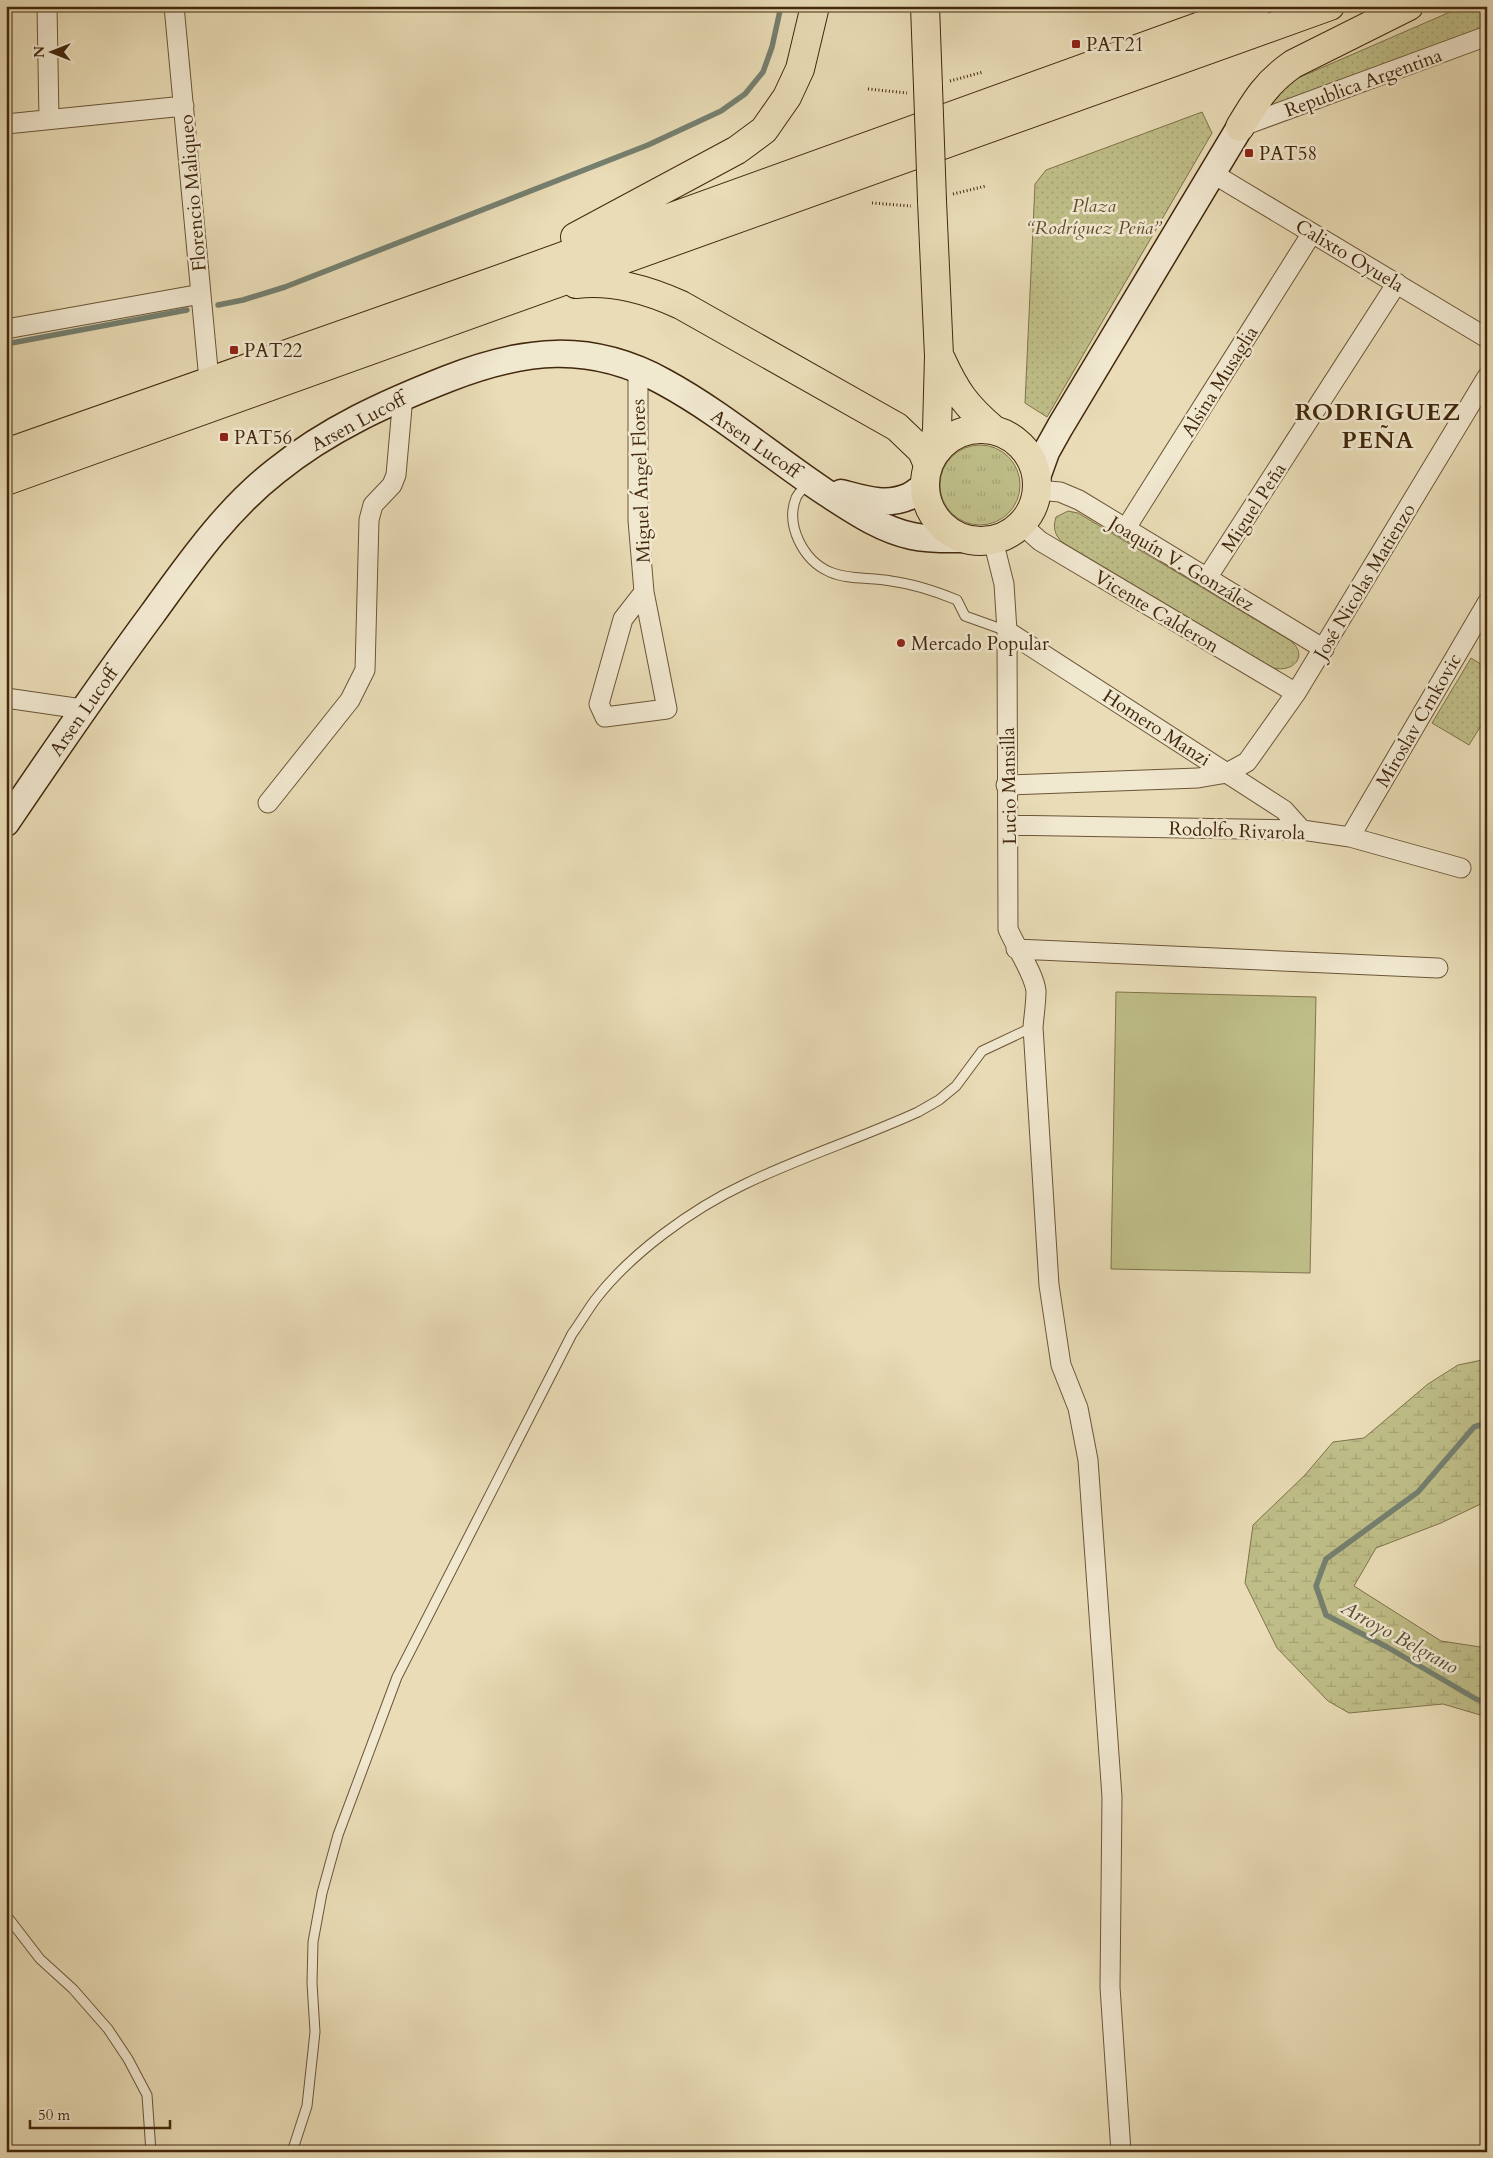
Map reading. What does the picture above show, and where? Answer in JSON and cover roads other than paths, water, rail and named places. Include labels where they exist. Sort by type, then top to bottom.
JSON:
[{"type":"main road","points":[[486,284],[728,156],[755,137],[772,119],[793,86],[805,52],[815,6]]},
{"type":"main road","points":[[925,6],[935,200],[939,356],[937,430],[928,468],[928,502],[936,518],[950,531],[967,539],[993,540],[1004,536],[1021,524],[1031,508],[1037,484],[1032,461],[1022,447],[1010,436],[994,430],[976,428],[959,433],[944,442],[928,468]]},
{"type":"main road","points":[[6,453],[486,284],[1256,6]]},
{"type":"main road","points":[[6,481],[1330,6]]},
{"type":"main road","points":[[1240,127],[1266,86],[1276,76],[1294,64],[1409,6]]},
{"type":"main road","points":[[531,294],[583,283],[619,285],[656,294],[681,305],[897,427],[922,451],[928,468]]},
{"type":"main road","points":[[939,356],[956,391],[964,402],[994,430]]},
{"type":"street","points":[[47,6],[49,119]]},
{"type":"street","name":"Florencio Maliqueo","points":[[174,6],[209,380]]},
{"type":"street","name":"Republica Argentina","points":[[1240,127],[1487,36]]},
{"type":"street","points":[[6,124],[184,106]]},
{"type":"street","points":[[1037,484],[1046,452],[1060,427],[1240,127]]},
{"type":"street","name":"Calixto Oyuela","points":[[1212,173],[1487,338]]},
{"type":"street","name":"Alsina Musaglia","points":[[1126,528],[1312,232]]},
{"type":"street","name":"Miguel Peña","points":[[1207,578],[1397,283]]},
{"type":"street","points":[[6,329],[201,294]]},
{"type":"street","name":"Arsen Lucoff","points":[[6,823],[82,709],[204,544],[251,492],[319,440],[360,416],[403,396],[497,361],[540,354],[614,361],[638,370],[663,381],[696,401],[858,514],[911,536],[935,539],[967,539]]},
{"type":"street","name":"Miguel Ángel Flores","points":[[638,370],[638,520],[644,592],[667,709],[605,717],[599,704],[623,619],[644,592]]},
{"type":"street","name":"José Nicolas Matienzo","points":[[1227,772],[1247,762],[1296,693],[1487,377]]},
{"type":"street","points":[[268,803],[350,700],[365,670],[369,520],[373,506],[392,485],[396,475],[403,396]]},
{"type":"street","name":"Arsen Lucoff","points":[[814,484],[875,502],[888,502],[908,496],[922,488],[928,468]]},
{"type":"street","name":"Joaquín V. González","points":[[1037,484],[1070,496],[1126,528],[1324,649]]},
{"type":"street","name":"Vicente Calderon","points":[[1021,524],[1040,541],[1296,693]]},
{"type":"street","name":"Lucio Mansilla","points":[[993,540],[1004,584],[1007,631],[1006,785],[1008,929],[1016,949],[1031,973],[1036,991],[1033,1027],[1049,1285],[1061,1365],[1078,1408],[1088,1460],[1112,1797],[1110,1987],[1121,2152]]},
{"type":"street","name":"Miroslav Crnkovic","points":[[1350,838],[1487,602]]},
{"type":"street","name":"Homero Manzi","points":[[1007,631],[1284,810],[1302,830]]},
{"type":"street","points":[[6,698],[82,709]]},
{"type":"street","points":[[1006,785],[1172,780],[1198,778],[1227,772]]},
{"type":"street","name":"Rodolfo Rivarola","points":[[1008,825],[1302,830],[1350,838],[1461,868]]},
{"type":"street","points":[[1016,949],[1438,968]]},
{"type":"lane","points":[[814,484],[796,497],[793,512],[794,529],[802,548],[812,562],[831,572],[854,577],[890,580],[928,588],[957,600],[965,616],[1007,631]]},
{"type":"lane","points":[[292,2152],[307,2106],[315,2032],[312,1984],[313,1942],[322,1893],[338,1835],[397,1677],[572,1334],[596,1299],[635,1256],[709,1204],[744,1184],[918,1112],[939,1100],[956,1086],[982,1051],[1033,1027]]},
{"type":"lane","points":[[6,1915],[40,1959],[73,1989],[108,2029],[128,2059],[147,2094],[151,2152]]},
{"type":"waterway","points":[[218,305],[243,300],[285,287],[648,145],[721,111],[745,94],[763,72],[772,47],[781,6]]},
{"type":"waterway","points":[[6,344],[187,310]]},
{"type":"waterway","name":"Arroyo Belgrano","points":[[1487,1423],[1474,1427],[1418,1492],[1326,1559],[1316,1586],[1326,1615],[1387,1647],[1476,1699],[1487,1703]]},
{"type":"place","name":"PAT21","points":[[1076,44]]},
{"type":"place","name":"PAT58","points":[[1249,153]]},
{"type":"place","name":"PAT22","points":[[234,350]]},
{"type":"place","name":"PAT56","points":[[224,437]]},
{"type":"place","name":"Mercado Popular","points":[[901,643]]},
{"type":"district","name":"RODRIGUEZ PEÑA","points":[[1378,426]]},
{"type":"park label","name":"Plaza “Rodríguez Peña”","points":[[1094,216]]}]
